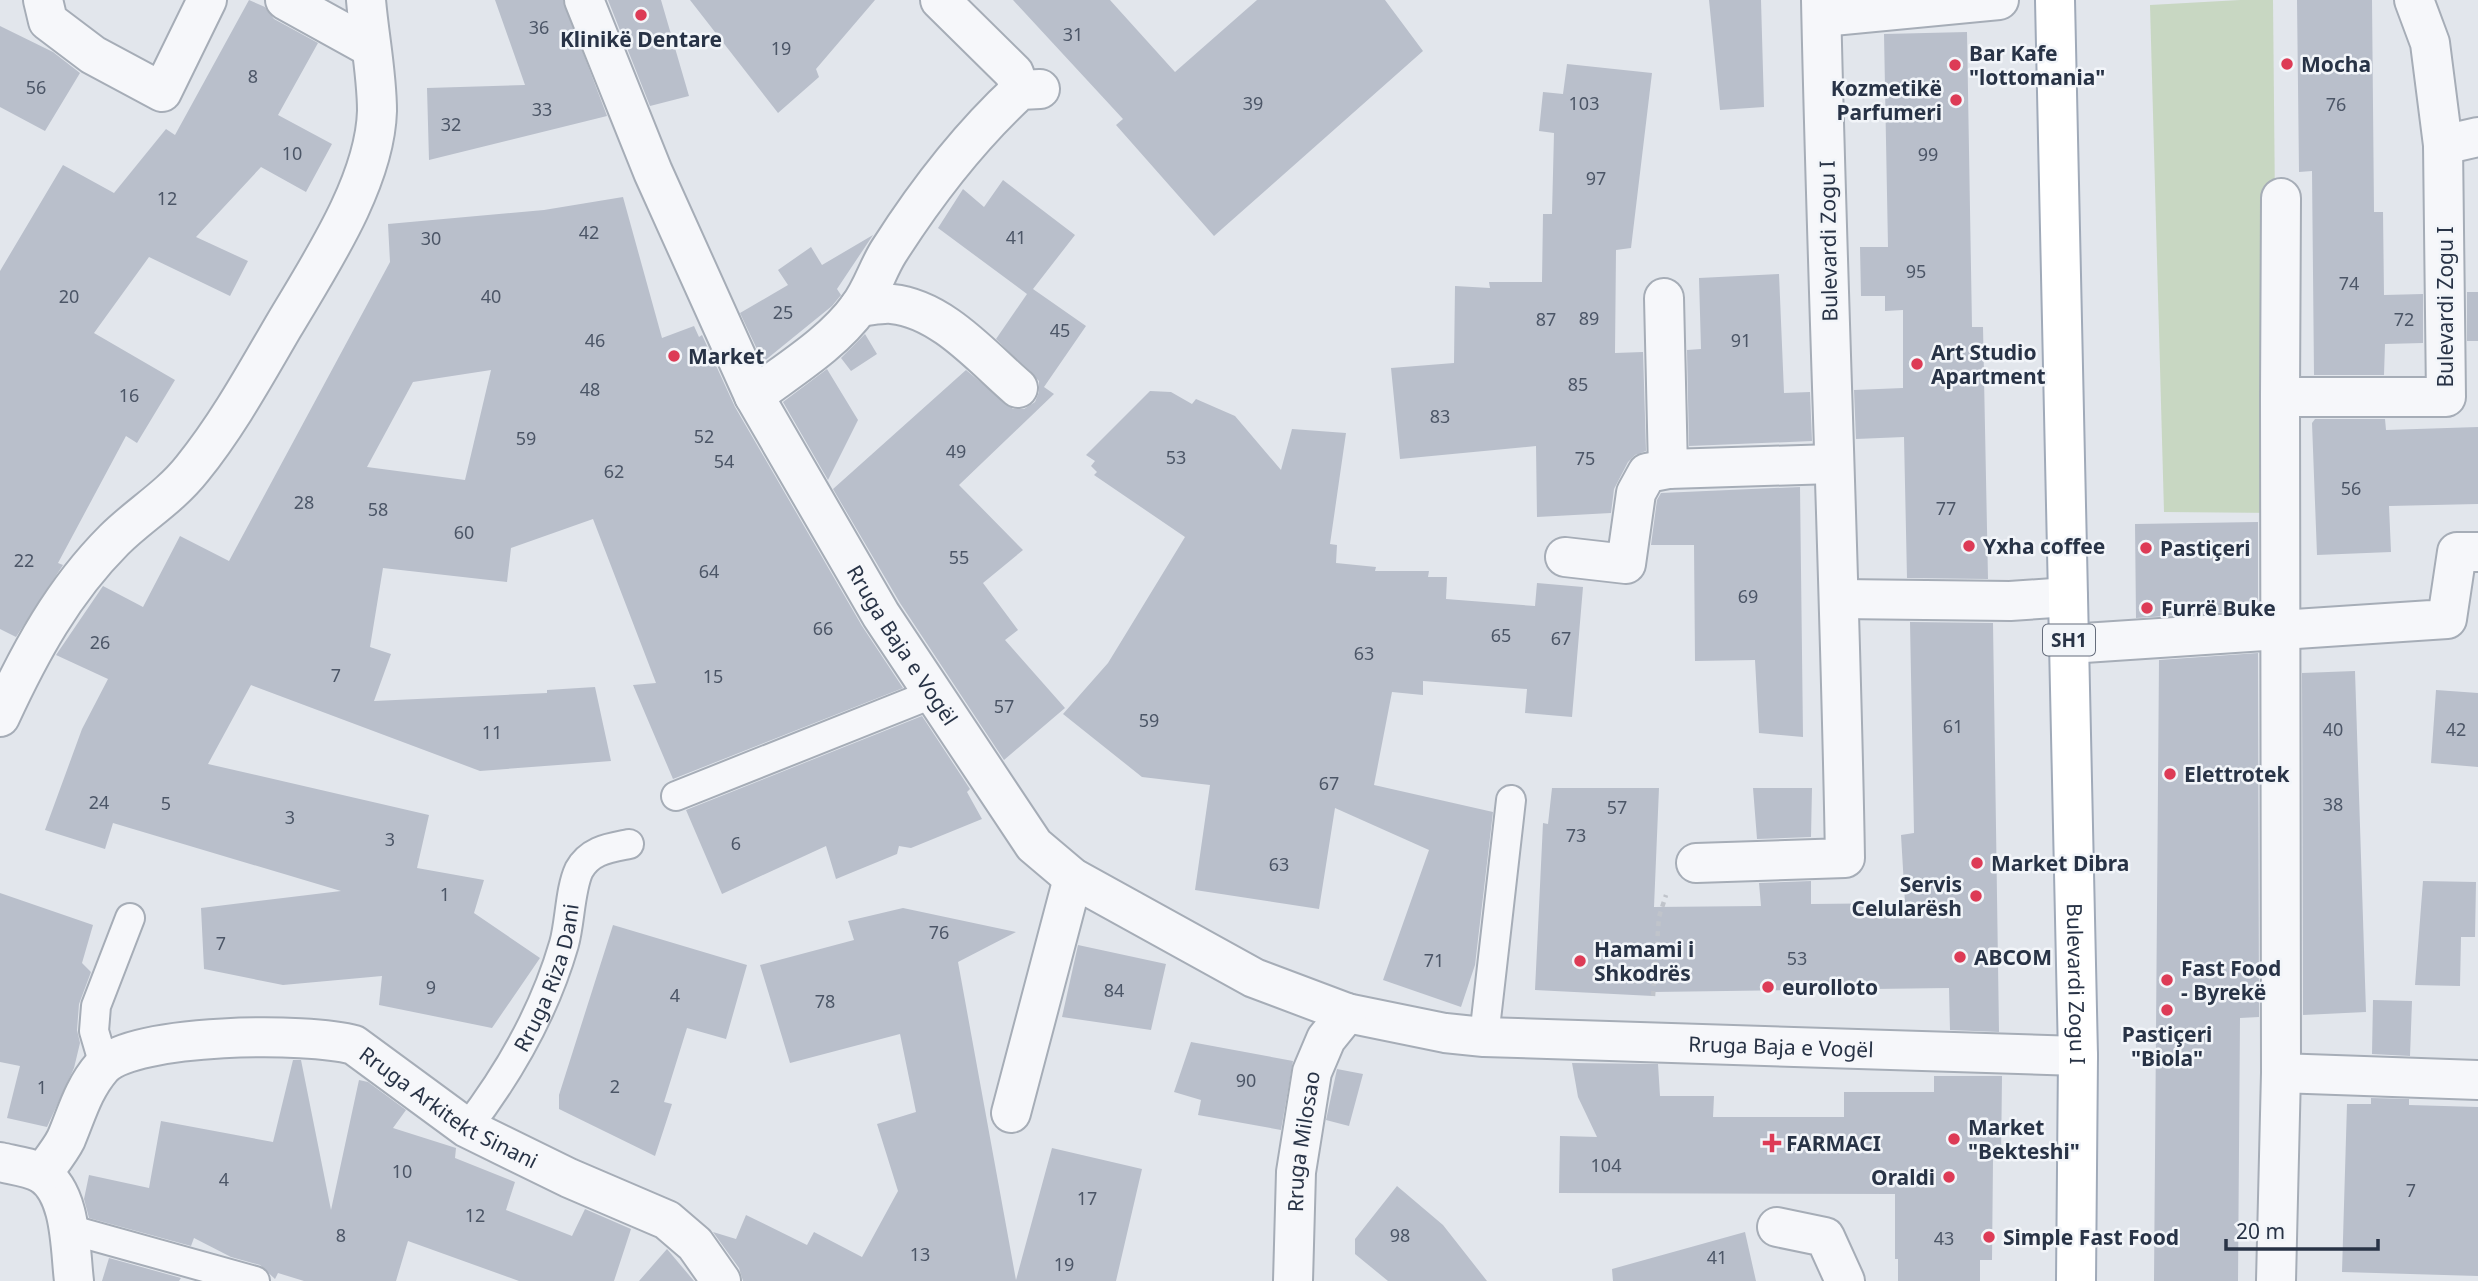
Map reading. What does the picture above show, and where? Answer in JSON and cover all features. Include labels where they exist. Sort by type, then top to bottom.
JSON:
[{"type":"main road","name":"Bulevardi Zogu I","points":[[2055,0],[2078,1056],[2076,1281]]},
{"type":"street","points":[[43,0],[48,22],[93,55],[163,92],[207,0]]},
{"type":"street","points":[[285,0],[370,47]]},
{"type":"street","points":[[0,717],[24,666],[63,598],[115,539],[157,506],[192,470],[259,367],[318,266],[366,167],[377,111],[366,0]]},
{"type":"street","name":"Rruga Baja e Vogël","points":[[584,0],[653,172],[754,396],[881,615],[932,694],[1034,845],[1073,878],[1254,978],[1347,1013],[1445,1033],[1484,1037],[2078,1056]]},
{"type":"street","points":[[754,396],[826,341],[859,307],[888,252],[952,162],[1030,90],[940,0]]},
{"type":"street","name":"Bulevardi Zogu I","points":[[1696,863],[1845,858],[1841,599],[1833,464],[1822,9],[1999,0]]},
{"type":"street","name":"Bulevardi Zogu I","points":[[2280,397],[2446,397],[2461,141],[2414,0]]},
{"type":"street","points":[[2276,1281],[2281,1073],[2281,198]]},
{"type":"street","points":[[1664,298],[1668,469]]},
{"type":"street","points":[[859,307],[892,304],[923,313],[964,340],[1018,388]]},
{"type":"street","points":[[1565,557],[1626,564],[1636,493],[1647,473],[1668,469],[1833,464]]},
{"type":"street","points":[[2069,644],[2447,619],[2457,552],[2478,552]]},
{"type":"street","points":[[1841,599],[2010,601],[2068,597]]},
{"type":"street","points":[[1011,1113],[1073,878]]},
{"type":"street","name":"Rruga Milosao","points":[[1293,1281],[1296,1172],[1312,1072],[1326,1039],[1347,1013]]},
{"type":"street","name":"Rruga Arkitekt Sinani","points":[[42,1174],[65,1141],[84,1092],[104,1065],[127,1052],[204,1040],[274,1037],[333,1039],[354,1045],[467,1128],[569,1178],[667,1220],[695,1244],[721,1281]]},
{"type":"street","points":[[2281,1073],[2478,1080]]},
{"type":"street","points":[[0,1162],[42,1174],[58,1194],[68,1229],[74,1281]]},
{"type":"street","points":[[1777,1227],[1825,1237],[1845,1281]]},
{"type":"lane","points":[[676,796],[932,694]]},
{"type":"lane","points":[[1484,1037],[1511,800]]},
{"type":"lane","name":"Rruga Riza Dani","points":[[467,1128],[496,1090],[532,1031],[564,944],[579,871],[596,851],[629,844]]},
{"type":"lane","points":[[104,1065],[94,1031],[96,1006],[130,918]]},
{"type":"lane","points":[[68,1229],[255,1281]]},
{"type":"path","points":[[1650,1043],[1658,917],[1662,901],[1682,874],[1696,863]]},
{"type":"green space","points":[[2273,0],[2278,513],[2164,512],[2150,5]]},
{"type":"building","points":[[249,0],[265,7],[274,19],[318,43],[278,115],[332,144],[306,192],[261,167],[196,237],[248,261],[230,296],[149,257],[94,333],[175,380],[137,443],[126,436],[58,563],[63,565],[16,637],[0,629],[0,271],[63,165],[114,193],[166,129],[175,135]]},
{"type":"building","points":[[495,0],[563,0],[607,116],[429,160],[427,88],[525,85]]},
{"type":"building","points":[[608,0],[661,0],[689,96],[650,106]]},
{"type":"building","points":[[690,0],[875,0],[816,69],[819,77],[778,113]]},
{"type":"building","points":[[1013,0],[1110,0],[1175,72],[1257,0],[1385,0],[1423,51],[1214,236],[1116,125],[1123,119]]},
{"type":"building","points":[[1709,0],[1761,0],[1764,107],[1720,110]]},
{"type":"building","points":[[2297,0],[2372,0],[2374,212],[2383,212],[2384,295],[2423,294],[2423,343],[2385,344],[2384,375],[2314,375],[2312,171],[2299,172]]},
{"type":"building","points":[[0,26],[53,52],[80,73],[45,131],[0,107]]},
{"type":"building","points":[[1967,32],[1972,327],[1983,327],[1988,579],[1907,578],[1904,437],[1856,439],[1854,390],[1903,388],[1903,310],[1885,311],[1885,296],[1861,296],[1860,247],[1888,247],[1884,34]]},
{"type":"building","points":[[1567,64],[1652,73],[1631,248],[1616,250],[1615,353],[1643,352],[1646,451],[1635,455],[1628,462],[1614,489],[1611,513],[1537,517],[1536,446],[1400,459],[1391,368],[1454,363],[1455,286],[1490,288],[1489,282],[1542,282],[1543,214],[1552,214],[1554,133],[1539,131],[1543,92],[1563,94]]},
{"type":"building","points":[[1003,180],[1075,235],[1033,289],[1086,326],[1044,387],[1054,394],[959,485],[1023,550],[983,583],[1018,630],[1005,640],[1065,708],[1004,760],[900,603],[833,489],[966,370],[1013,409],[1024,409],[1035,402],[1039,381],[996,339],[1027,294],[938,228],[963,189],[984,207]]},
{"type":"building","points":[[623,197],[662,338],[694,326],[699,337],[702,335],[735,407],[862,626],[903,688],[673,779],[633,685],[656,683],[593,519],[511,548],[507,582],[383,568],[370,647],[391,654],[374,701],[547,693],[547,690],[595,687],[611,761],[480,771],[251,685],[208,764],[429,815],[417,868],[484,880],[474,913],[540,958],[492,1028],[379,1005],[382,976],[283,985],[204,969],[201,908],[341,891],[113,823],[105,849],[45,830],[82,729],[108,679],[56,655],[103,586],[143,607],[180,536],[229,561],[390,262],[388,224],[544,210]],"holes":[[[491,370],[465,480],[367,467],[413,382]]]},
{"type":"building","points":[[873,235],[837,289],[841,295],[832,306],[763,362],[740,313],[788,285],[778,270],[811,247],[822,265]]},
{"type":"building","points":[[1779,274],[1784,393],[1810,392],[1812,441],[1689,446],[1687,350],[1701,349],[1699,278]]},
{"type":"building","points":[[2467,292],[2478,292],[2478,341],[2467,341]]},
{"type":"building","points":[[865,334],[877,354],[851,371],[841,358]]},
{"type":"building","points":[[827,369],[858,420],[828,480],[783,402]]},
{"type":"building","points":[[1150,391],[1171,392],[1192,404],[1196,399],[1235,416],[1281,470],[1292,429],[1346,433],[1330,544],[1337,545],[1336,563],[1376,567],[1375,571],[1429,571],[1428,577],[1447,577],[1446,599],[1535,606],[1537,583],[1583,587],[1572,717],[1525,713],[1527,689],[1423,681],[1423,695],[1392,692],[1374,785],[1493,812],[1475,965],[1461,1007],[1383,980],[1429,850],[1335,808],[1319,909],[1195,890],[1210,785],[1142,777],[1063,714],[1108,663],[1185,537],[1094,475],[1097,472],[1091,466],[1095,461],[1086,455]]},
{"type":"building","points":[[2315,419],[2385,419],[2386,430],[2478,427],[2478,504],[2389,506],[2391,552],[2317,555],[2312,423]]},
{"type":"building","points":[[1800,487],[1803,737],[1759,733],[1755,660],[1695,661],[1694,545],[1651,545],[1657,500],[1661,493]]},
{"type":"building","points":[[2258,522],[2258,610],[2136,618],[2135,524]]},
{"type":"building","points":[[1910,622],[1993,623],[1999,1032],[1950,1030],[1949,988],[1653,992],[1653,996],[1535,990],[1543,823],[1548,824],[1552,788],[1659,788],[1654,907],[1761,906],[1759,883],[1811,881],[1811,904],[1905,903],[1901,835],[1914,833]]},
{"type":"building","points":[[2258,653],[2259,1017],[2240,1018],[2238,1281],[2154,1281],[2159,660]]},
{"type":"building","points":[[2355,671],[2366,1012],[2303,1015],[2302,673]]},
{"type":"building","points":[[2436,690],[2478,693],[2478,767],[2431,763]]},
{"type":"building","points":[[922,716],[970,789],[967,792],[982,819],[911,848],[899,846],[897,854],[836,879],[826,846],[722,894],[686,810]]},
{"type":"building","points":[[1753,788],[1812,788],[1811,837],[1757,839]]},
{"type":"building","points":[[2423,881],[2476,882],[2475,937],[2461,937],[2460,986],[2415,985]]},
{"type":"building","points":[[0,893],[93,925],[82,963],[91,972],[79,1004],[77,1030],[80,1043],[74,1068],[47,1127],[7,1118],[20,1066],[0,1062]]},
{"type":"building","points":[[903,908],[1016,932],[958,962],[1016,1280],[1052,1148],[1142,1169],[1116,1281],[743,1281],[739,1268],[713,1232],[736,1239],[746,1215],[807,1245],[814,1232],[862,1257],[898,1191],[877,1124],[916,1112],[900,1034],[790,1063],[760,965],[854,940],[848,921]]},
{"type":"building","points":[[613,925],[747,965],[726,1039],[687,1028],[664,1102],[672,1104],[655,1156],[559,1109],[559,1095]]},
{"type":"building","points":[[1078,945],[1166,964],[1151,1030],[1062,1017]]},
{"type":"building","points":[[2373,1000],[2412,1001],[2410,1056],[2372,1054]]},
{"type":"building","points":[[1191,1042],[1293,1061],[1281,1130],[1198,1115],[1201,1100],[1174,1092]]},
{"type":"building","points":[[293,1060],[301,1060],[331,1210],[359,1080],[368,1082],[406,1110],[393,1128],[456,1148],[455,1158],[515,1182],[506,1210],[572,1236],[585,1209],[631,1229],[614,1281],[519,1281],[408,1241],[396,1281],[304,1281],[278,1273],[275,1279],[260,1265],[231,1257],[194,1238],[191,1246],[89,1218],[84,1199],[89,1175],[149,1188],[161,1121],[273,1142]]},
{"type":"building","points":[[1572,1063],[1658,1064],[1660,1096],[1714,1096],[1713,1117],[1844,1117],[1844,1092],[1934,1092],[1934,1076],[2002,1076],[2001,1160],[1993,1160],[1992,1260],[1980,1260],[1980,1281],[1898,1281],[1898,1259],[1895,1259],[1895,1194],[1559,1193],[1560,1136],[1597,1137],[1578,1097]]},
{"type":"building","points":[[1337,1069],[1363,1074],[1349,1126],[1326,1120]]},
{"type":"building","points":[[2371,1098],[2409,1099],[2409,1105],[2478,1107],[2478,1276],[2342,1272],[2347,1104],[2371,1104]]},
{"type":"building","points":[[1397,1186],[1443,1225],[1487,1281],[1388,1281],[1355,1254],[1355,1239]]},
{"type":"building","points":[[1745,1232],[1756,1281],[1613,1281],[1612,1269]]},
{"type":"building","points":[[667,1249],[694,1281],[639,1281]]},
{"type":"building","points":[[109,1258],[181,1278],[179,1281],[102,1281]]},
{"type":"place","name":"Klinikë Dentare","points":[[641,15]]},
{"type":"place","name":"Mocha","points":[[2287,64]]},
{"type":"place","name":"Bar Kafe \"lottomania\"","points":[[1955,65]]},
{"type":"place","name":"Kozmetikë Parfumeri","points":[[1956,100]]},
{"type":"place","name":"Market","points":[[674,356]]},
{"type":"place","name":"Art Studio Apartment","points":[[1917,364]]},
{"type":"place","name":"Yxha coffee","points":[[1969,546]]},
{"type":"place","name":"Pastiçeri","points":[[2146,548]]},
{"type":"place","name":"Furrë Buke","points":[[2147,608]]},
{"type":"place","name":"Elettrotek","points":[[2170,774]]},
{"type":"place","name":"Market Dibra","points":[[1977,863]]},
{"type":"place","name":"Servis Celularësh","points":[[1976,896]]},
{"type":"place","name":"ABCOM","points":[[1960,957]]},
{"type":"place","name":"Hamami i Shkodrës","points":[[1580,961]]},
{"type":"place","name":"Fast Food - Byrekë","points":[[2167,980]]},
{"type":"place","name":"eurolloto","points":[[1768,987]]},
{"type":"place","name":"Pastiçeri \"Biola\"","points":[[2167,1010]]},
{"type":"place","name":"Market \"Bekteshi\"","points":[[1954,1139]]},
{"type":"place","name":"FARMACI","points":[[1772,1143]]},
{"type":"place","name":"Oraldi","points":[[1949,1177]]},
{"type":"place","name":"Simple Fast Food","points":[[1989,1237]]}]
